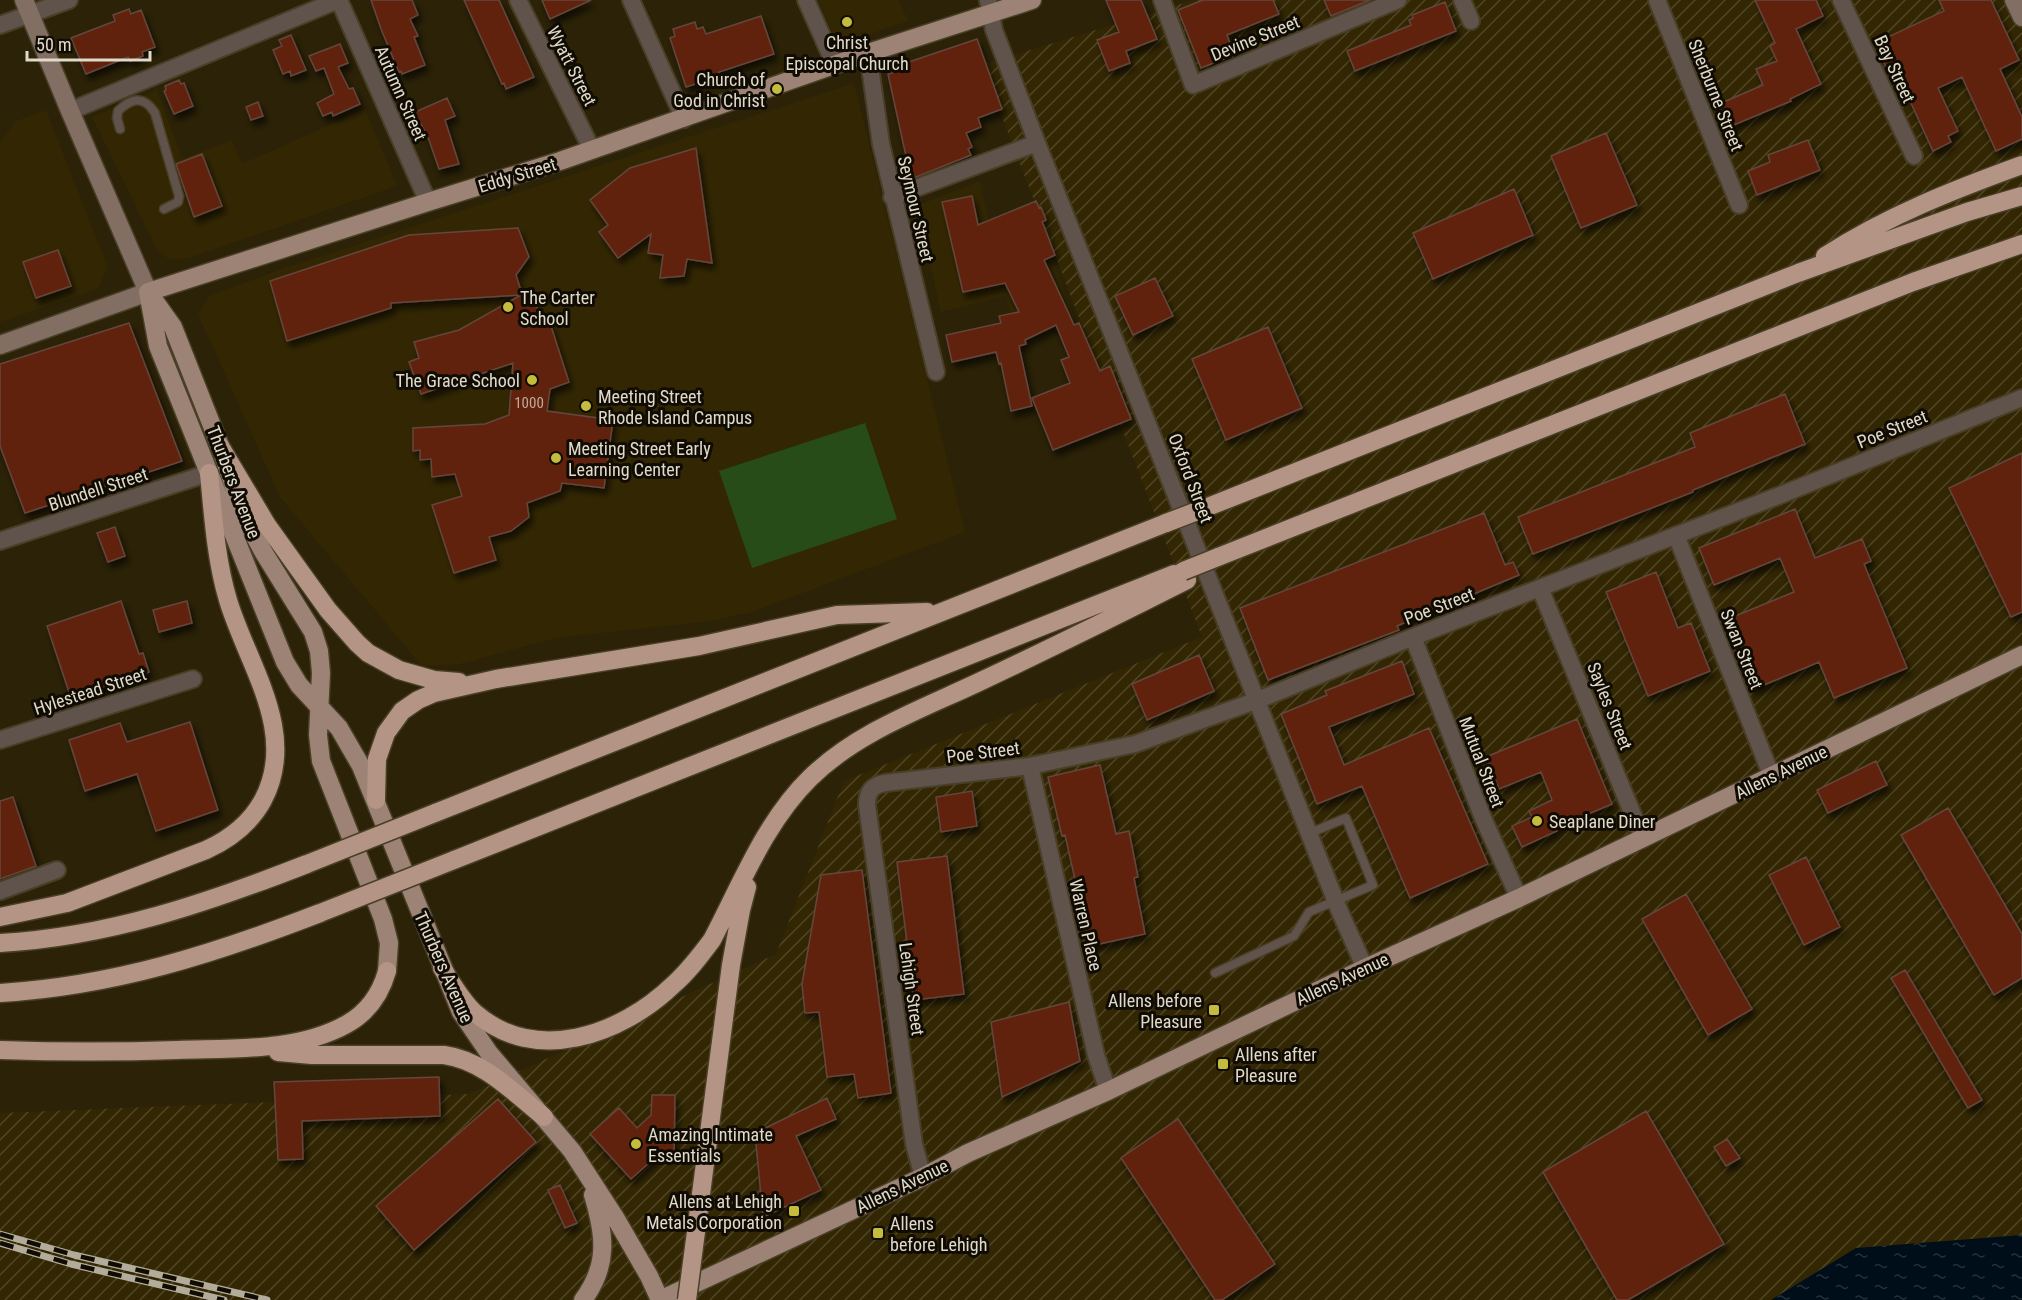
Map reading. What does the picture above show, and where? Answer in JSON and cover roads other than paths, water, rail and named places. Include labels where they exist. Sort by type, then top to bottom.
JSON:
[{"type":"highway","points":[[1798,273],[1878,224],[2022,165]]},
{"type":"highway","points":[[0,943],[71,936],[139,922],[224,895],[1798,273],[1967,212],[2022,196]]},
{"type":"highway","points":[[0,993],[72,986],[141,973],[228,948],[1185,575],[1269,537],[1913,282],[2022,244]]},
{"type":"highway","points":[[220,446],[255,506],[282,546],[337,621],[362,648],[399,670],[425,678],[465,682],[496,679]]},
{"type":"highway","points":[[0,917],[28,913],[77,900],[206,850],[236,832],[258,807],[266,793],[275,764],[275,733],[267,700],[228,599],[221,568],[209,473]]},
{"type":"highway","points":[[442,968],[466,1005],[476,1014],[512,1035],[541,1041],[554,1041],[579,1038],[612,1026],[656,1000],[687,972],[712,940],[764,840],[785,807],[810,778],[851,745],[1185,575]]},
{"type":"highway","points":[[376,800],[376,769],[379,749],[386,733],[396,717],[410,705],[434,693],[496,679],[710,644],[837,615],[940,612]]},
{"type":"highway","points":[[687,1300],[737,930],[750,875],[764,840]]},
{"type":"highway","points":[[0,1050],[117,1052],[237,1048],[297,1042],[324,1034],[359,1016],[380,991],[387,971]]},
{"type":"highway","points":[[237,1048],[312,1055],[452,1056],[482,1068],[544,1117]]},
{"type":"main road","name":"Eddy Street","points":[[0,345],[148,292],[684,119],[868,53],[990,6],[1032,0]]},
{"type":"main road","points":[[2014,0],[2022,17]]},
{"type":"main road","name":"Thurbers Avenue","points":[[27,7],[148,292],[173,327],[220,446],[244,518],[313,632],[320,662],[318,735],[321,761],[383,919],[389,943],[387,971]]},
{"type":"main road","name":"Thurbers Avenue","points":[[148,292],[158,346],[285,662],[299,685],[339,728],[354,752],[376,800],[461,1012],[469,1026],[506,1073],[560,1135],[585,1171],[649,1276],[660,1300]]},
{"type":"main road","name":"Allens Avenue","points":[[660,1300],[922,1178],[968,1153],[1108,1091],[1365,968],[1519,898],[2022,655]]},
{"type":"main road","points":[[583,1300],[600,1271],[603,1250],[600,1218],[585,1171]]},
{"type":"street","points":[[0,24],[27,7],[69,0]]},
{"type":"street","points":[[70,111],[339,0]]},
{"type":"street","name":"Autumn Street","points":[[339,0],[428,202]]},
{"type":"street","name":"Wyatt Street","points":[[518,0],[592,150]]},
{"type":"street","points":[[630,0],[684,119]]},
{"type":"street","points":[[806,0],[835,65]]},
{"type":"street","name":"Devine Street","points":[[1162,0],[1193,84],[1398,0]]},
{"type":"street","points":[[1462,0],[1471,21]]},
{"type":"street","name":"Sherburne Street","points":[[1657,0],[1739,205]]},
{"type":"street","name":"Bay Street","points":[[1841,0],[1914,156]]},
{"type":"street","name":"Oxford Street","points":[[990,6],[994,30],[1037,143],[1336,901],[1365,968]]},
{"type":"street","name":"Seymour Street","points":[[868,53],[880,144],[936,372]]},
{"type":"street","points":[[892,197],[1037,143]]},
{"type":"street","name":"Poe Street","points":[[867,805],[867,795],[879,784],[1030,766],[1124,747],[1258,700],[2022,398]]},
{"type":"street","name":"Blundell Street","points":[[0,541],[209,473]]},
{"type":"street","name":"Swan Street","points":[[1676,535],[1772,777]]},
{"type":"street","name":"Sayles Street","points":[[1540,588],[1643,839]]},
{"type":"street","name":"Mutual Street","points":[[1413,637],[1488,816],[1519,898]]},
{"type":"street","name":"Hylestead Street","points":[[0,740],[193,679]]},
{"type":"street","name":"Warren Place","points":[[1030,766],[1096,1055],[1108,1091]]},
{"type":"street","name":"Lehigh Street","points":[[867,805],[914,1144],[922,1178]]},
{"type":"street","points":[[0,891],[57,870]]},
{"type":"lane","points":[[120,129],[118,111],[126,103],[144,101],[155,113],[179,195],[178,202],[164,209]]},
{"type":"lane","points":[[1215,973],[1294,936],[1309,912],[1373,885],[1346,818],[1310,833]]},
{"type":"water","points":[[2022,1235],[2022,1300],[1771,1300],[1856,1248]]},
{"type":"railway","points":[[0,1234],[74,1255],[267,1300]]},
{"type":"railway","points":[[0,1243],[71,1264],[224,1300]]},
{"type":"place","name":"Christ Episcopal Church","points":[[847,22]]},
{"type":"place","name":"Church of God in Christ","points":[[777,89]]},
{"type":"place","name":"The Carter School","points":[[508,307]]},
{"type":"place","name":"The Grace School","points":[[532,380]]},
{"type":"place","name":"Meeting Street Rhode Island Campus","points":[[586,406]]},
{"type":"place","name":"Meeting Street Early Learning Center","points":[[556,458]]},
{"type":"place","name":"Seaplane Diner","points":[[1537,821]]},
{"type":"place","name":"Allens before Pleasure","points":[[1214,1010]]},
{"type":"place","name":"Allens after Pleasure","points":[[1223,1064]]},
{"type":"place","name":"Amazing Intimate Essentials","points":[[636,1144]]},
{"type":"place","name":"Allens at Lehigh Metals Corporation","points":[[794,1211]]},
{"type":"place","name":"Allens before Lehigh","points":[[878,1233]]}]
